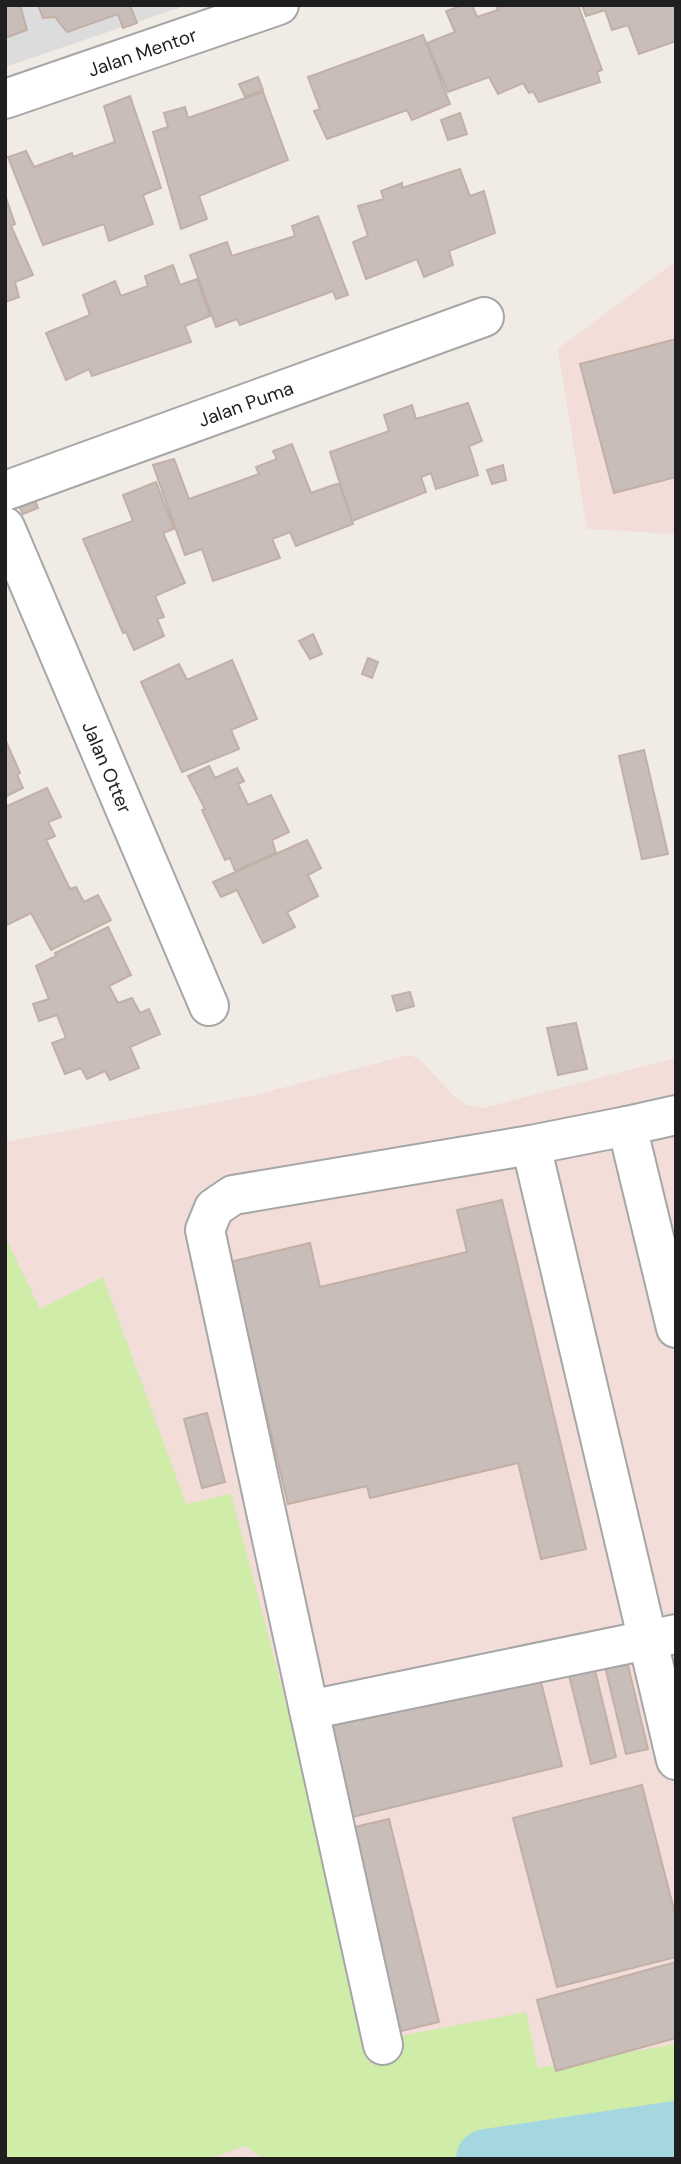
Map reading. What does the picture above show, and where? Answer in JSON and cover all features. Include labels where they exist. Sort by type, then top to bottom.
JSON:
[{"type":"street","name":"Jalan Mentor","points":[[5,99],[235,13],[279,5]]},
{"type":"street","name":"Jalan Puma","points":[[5,491],[484,317]]},
{"type":"street","name":"Jalan Otter","points":[[5,527],[209,1006]]},
{"type":"street","points":[[383,2045],[205,1230],[214,1208],[233,1195],[531,1145],[676,1115]]},
{"type":"street","points":[[627,1126],[676,1328]]},
{"type":"street","points":[[531,1145],[662,1637],[676,1760]]},
{"type":"street","points":[[309,1710],[662,1637]]},
{"type":"shaded area","points":[[5,5],[187,5],[5,67]]},
{"type":"shaded area","points":[[676,261],[676,534],[587,529],[558,349]]},
{"type":"shaded area","points":[[409,1055],[419,1059],[466,1105],[483,1108],[676,1058],[676,2159],[5,2159],[5,1142],[251,1096]]},
{"type":"green space","points":[[5,1236],[40,1309],[103,1277],[186,1504],[231,1494],[375,2041],[526,2012],[538,2068],[676,2044],[676,2140],[618,2151],[537,2152],[522,2159],[263,2159],[245,2146],[208,2159],[5,2159]]},
{"type":"building","points":[[5,5],[20,5],[27,30],[5,38]]},
{"type":"building","points":[[38,5],[130,5],[137,23],[123,28],[118,14],[67,32],[55,17],[43,18]]},
{"type":"building","points":[[472,5],[477,17],[498,10],[497,7],[501,5],[578,5],[602,70],[597,72],[600,82],[539,102],[533,91],[529,93],[523,83],[498,94],[489,77],[448,92],[427,43],[455,32],[446,11]]},
{"type":"building","points":[[582,5],[676,5],[676,41],[639,54],[628,25],[612,30],[605,10],[586,16]]},
{"type":"building","points":[[423,35],[450,104],[412,120],[407,110],[327,139],[314,111],[320,109],[308,77]]},
{"type":"building","points":[[258,77],[263,90],[245,97],[239,84]]},
{"type":"building","points":[[263,92],[288,160],[199,196],[207,219],[181,229],[153,132],[168,127],[164,113],[185,107],[188,118]]},
{"type":"building","points":[[130,96],[161,188],[143,195],[153,224],[109,241],[104,224],[43,245],[8,157],[26,151],[34,167],[72,153],[73,157],[115,142],[104,106]]},
{"type":"building","points":[[460,113],[467,134],[448,140],[441,120]]},
{"type":"building","points":[[460,169],[470,196],[484,191],[495,233],[449,251],[453,265],[424,277],[417,259],[366,279],[353,242],[368,236],[358,206],[384,199],[381,191],[402,183],[402,188]]},
{"type":"building","points":[[5,195],[15,224],[11,226],[33,275],[15,282],[19,297],[5,302]]},
{"type":"building","points":[[318,216],[348,295],[336,299],[333,291],[240,325],[237,319],[216,327],[190,255],[227,242],[232,256],[295,236],[292,226]]},
{"type":"building","points":[[173,265],[180,285],[197,279],[210,316],[185,326],[191,342],[92,376],[89,369],[66,380],[46,333],[90,315],[83,295],[115,281],[121,296],[148,286],[145,276]]},
{"type":"building","points":[[676,339],[676,477],[614,493],[580,364]]},
{"type":"building","points":[[468,403],[482,441],[469,446],[478,475],[436,489],[431,473],[421,477],[426,492],[352,521],[330,452],[389,431],[384,415],[412,405],[416,419]]},
{"type":"building","points":[[292,444],[311,493],[339,483],[353,524],[296,546],[290,532],[272,539],[280,558],[213,581],[202,549],[185,555],[153,465],[174,459],[189,499],[259,474],[256,467],[277,459],[273,451]]},
{"type":"building","points":[[503,465],[506,480],[492,484],[487,470]]},
{"type":"building","points":[[156,482],[174,529],[163,533],[185,583],[155,596],[164,617],[157,619],[164,636],[134,650],[126,632],[123,633],[83,539],[133,521],[123,495]]},
{"type":"building","points":[[33,494],[38,508],[23,514],[16,500]]},
{"type":"building","points":[[313,634],[322,654],[310,659],[299,641]]},
{"type":"building","points":[[368,658],[378,662],[372,678],[362,674]]},
{"type":"building","points":[[232,660],[257,719],[231,730],[239,749],[182,772],[141,682],[179,664],[187,680]]},
{"type":"building","points":[[5,739],[20,773],[17,775],[23,788],[5,797]]},
{"type":"building","points":[[644,750],[668,854],[642,859],[619,756]]},
{"type":"building","points":[[209,766],[215,778],[237,768],[244,781],[238,784],[248,805],[271,795],[289,832],[272,840],[276,853],[235,871],[230,858],[225,860],[202,810],[205,809],[188,776]]},
{"type":"building","points":[[47,788],[61,817],[48,822],[55,836],[46,840],[70,889],[76,887],[84,902],[98,895],[111,920],[51,950],[31,913],[5,926],[5,807]]},
{"type":"building","points":[[307,840],[321,868],[308,875],[318,896],[287,912],[295,927],[263,943],[237,890],[221,897],[213,882]]},
{"type":"building","points":[[108,927],[131,975],[109,986],[118,1003],[132,998],[140,1013],[149,1009],[160,1034],[130,1047],[139,1068],[110,1080],[105,1071],[87,1079],[81,1068],[65,1074],[52,1043],[66,1038],[57,1015],[39,1021],[33,1004],[49,999],[36,966],[56,956],[55,953]]},
{"type":"building","points":[[410,992],[414,1006],[397,1011],[392,996]]},
{"type":"building","points":[[576,1023],[587,1069],[558,1075],[547,1028]]},
{"type":"building","points":[[502,1200],[586,1549],[541,1559],[518,1463],[370,1498],[367,1486],[288,1504],[230,1262],[310,1243],[320,1287],[467,1252],[457,1210]]},
{"type":"building","points":[[207,1413],[225,1482],[202,1488],[184,1419]]},
{"type":"building","points":[[625,1653],[648,1749],[626,1754],[603,1658]]},
{"type":"building","points":[[593,1662],[616,1757],[591,1764],[567,1667]]},
{"type":"building","points":[[538,1670],[562,1766],[348,1818],[325,1722]]},
{"type":"building","points":[[642,1785],[676,1918],[676,1957],[557,1987],[513,1818]]},
{"type":"building","points":[[389,1819],[439,2022],[397,2032],[346,1829]]},
{"type":"building","points":[[676,1962],[676,2038],[556,2071],[537,2000]]},
{"type":"waterway","points":[[486,2159],[676,2131]]}]
